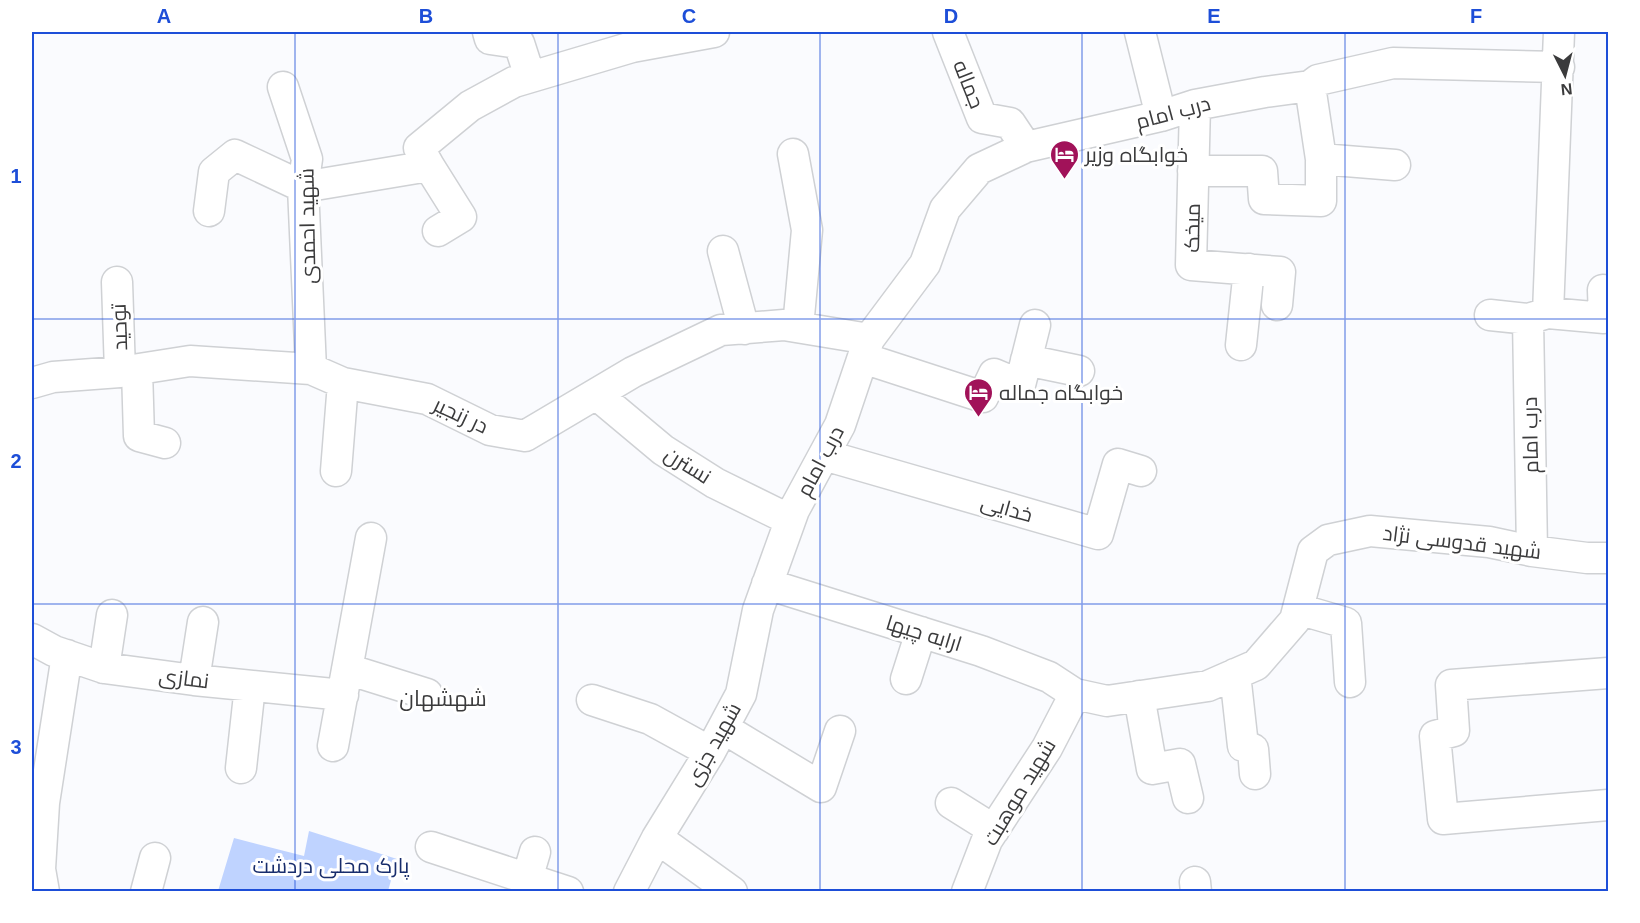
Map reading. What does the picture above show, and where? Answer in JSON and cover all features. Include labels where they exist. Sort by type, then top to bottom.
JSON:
[{"type":"street","points":[[488,32],[490,39],[519,43],[530,77]]},
{"type":"street","points":[[438,231],[461,216],[419,148],[470,106],[514,82],[530,77],[632,47],[714,32]]},
{"type":"street","name":"جماله","points":[[948,32],[982,118],[1010,123],[1026,147]]},
{"type":"street","points":[[1140,32],[1161,116]]},
{"type":"street","points":[[1558,32],[1559,67]]},
{"type":"street","name":"درب امام","points":[[767,584],[790,520],[840,425],[866,349],[925,264],[945,209],[979,169],[1026,147],[1161,116],[1195,105],[1310,86],[1318,80],[1393,63],[1559,67],[1538,316],[1532,551]]},
{"type":"street","points":[[1193,171],[1262,171],[1264,199],[1321,201],[1321,159],[1310,86]]},
{"type":"street","name":"شهید احمدی","points":[[284,87],[307,159],[303,187],[311,369]]},
{"type":"street","name":"میخک","points":[[1195,105],[1191,265],[1280,272],[1277,305]]},
{"type":"street","points":[[793,154],[807,230],[798,327]]},
{"type":"street","points":[[209,211],[214,172],[235,155],[303,187],[429,166]]},
{"type":"street","points":[[1321,159],[1395,165]]},
{"type":"street","points":[[723,251],[744,328]]},
{"type":"street","points":[[1241,345],[1249,269]]},
{"type":"street","name":"توحید","points":[[117,282],[129,371]]},
{"type":"street","points":[[1490,315],[1604,318],[1603,290]]},
{"type":"street","name":"در زنجیر","points":[[39,373],[129,371],[190,361],[311,369],[343,383],[428,399],[490,430],[525,436],[633,372],[721,330],[784,325],[798,327],[866,349],[983,397],[994,374],[1020,385],[1026,360]]},
{"type":"street","points":[[1035,325],[1026,360],[1079,371]]},
{"type":"street","points":[[129,371],[139,436],[165,443]]},
{"type":"street","points":[[336,471],[343,383]]},
{"type":"street","name":"نسترن","points":[[596,394],[663,450],[715,483],[790,520]]},
{"type":"street","name":"خدایی","points":[[824,455],[1098,534],[1118,464],[1141,471]]},
{"type":"street","name":"شهید قدوسی نژاد","points":[[1075,694],[1107,701],[1208,686],[1256,665],[1295,620],[1313,551],[1328,540],[1370,531],[1489,542],[1532,551],[1587,558],[1608,558]]},
{"type":"street","points":[[333,746],[371,538]]},
{"type":"street","name":"ارابه چیها","points":[[767,584],[981,651],[1049,677],[1075,694]]},
{"type":"street","name":"شهید جزی","points":[[629,891],[657,838],[741,694],[758,610],[767,584]]},
{"type":"street","points":[[1298,609],[1346,622],[1350,682]]},
{"type":"street","points":[[104,668],[112,615]]},
{"type":"street","points":[[194,680],[202,622]]},
{"type":"street","points":[[906,680],[921,632]]},
{"type":"street","name":"نمازی","points":[[32,639],[104,668],[250,686],[345,682],[427,694]]},
{"type":"street","points":[[39,875],[44,803],[67,655]]},
{"type":"street","points":[[1608,673],[1451,685],[1454,731],[1435,736],[1443,819],[1608,805]]},
{"type":"street","points":[[1235,674],[1243,746],[1253,749],[1255,774]]},
{"type":"street","points":[[241,768],[250,686]]},
{"type":"street","name":"شهید موهبت","points":[[967,891],[987,840],[1047,748],[1075,694]]},
{"type":"street","points":[[1139,696],[1152,769],[1180,764],[1188,798]]},
{"type":"street","points":[[592,700],[716,740],[821,787],[840,730]]},
{"type":"street","points":[[951,803],[994,830]]},
{"type":"street","points":[[657,838],[732,891]]},
{"type":"street","points":[[430,847],[567,891]]},
{"type":"street","points":[[147,891],[155,858]]},
{"type":"green space","name":"پارک محلی دردشت","points":[[309,831],[397,859],[388,891],[218,891],[234,838],[304,856]]},
{"type":"place","name":"خوابگاه وزیر","points":[[1064,180]]},
{"type":"place","name":"خوابگاه جماله","points":[[978,418]]},
{"type":"district","name":"شهشهان","points":[[443,698]]}]
